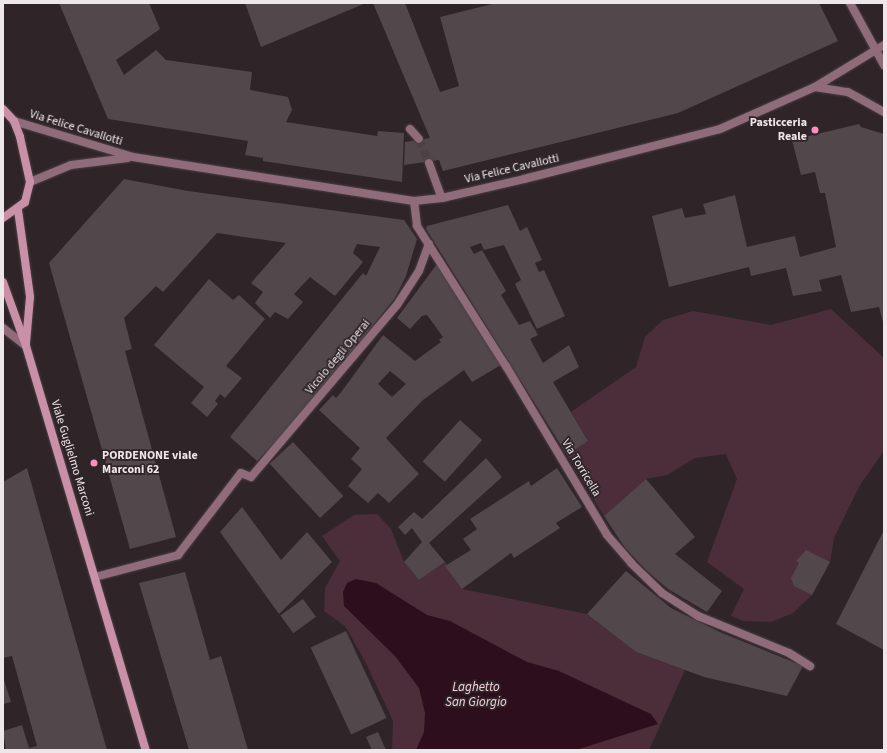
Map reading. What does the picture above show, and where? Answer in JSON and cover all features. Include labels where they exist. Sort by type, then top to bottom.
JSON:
[{"type":"main road","points":[[3,109],[14,121],[25,152],[30,182],[25,202],[18,210],[3,218]]},
{"type":"main road","points":[[18,210],[30,297],[26,346]]},
{"type":"main road","name":"Viale Guglielmo Marconi","points":[[3,282],[26,346],[146,750]]},
{"type":"street","points":[[850,3],[884,65]]},
{"type":"street","name":"Via Felice Cavallotti","points":[[14,121],[132,157],[414,201],[442,198],[720,129],[815,87],[877,51],[884,45]]},
{"type":"street","points":[[815,87],[848,92],[884,112]]},
{"type":"street","points":[[410,129],[419,139]]},
{"type":"street","name":"Via Felice Cavallotti","points":[[30,182],[71,165],[132,157]]},
{"type":"street","points":[[429,163],[442,198]]},
{"type":"street","name":"Via Torricella","points":[[414,201],[417,226],[607,535],[631,563],[662,593],[698,616],[789,653],[810,666]]},
{"type":"street","name":"Vicolo degli Operai","points":[[95,577],[178,555],[241,473],[251,477],[396,305],[419,271],[429,244]]},
{"type":"street","points":[[3,328],[26,346]]},
{"type":"shaded area","points":[[831,309],[884,358],[884,451],[860,485],[834,538],[830,562],[812,595],[793,613],[771,622],[744,621],[731,616],[744,589],[707,562],[737,479],[726,454],[695,458],[667,475],[646,479],[604,516],[567,455],[588,441],[571,412],[636,367],[645,337],[663,320],[693,311],[771,325]]},
{"type":"shaded area","points":[[377,514],[391,529],[404,562],[419,580],[445,562],[462,589],[587,614],[636,652],[685,670],[649,750],[392,750],[393,721],[366,663],[345,626],[324,611],[325,588],[340,561],[322,536],[354,515]]},
{"type":"water","name":"Laghetto San Giorgio","points":[[356,579],[376,583],[427,615],[450,621],[527,662],[559,671],[651,714],[658,724],[576,750],[416,750],[424,732],[425,713],[419,688],[395,656],[344,606],[343,592],[347,583]]},
{"type":"building","points":[[59,3],[149,3],[160,29],[116,60],[124,75],[156,50],[166,60],[252,72],[250,90],[288,97],[292,110],[286,122],[377,136],[378,131],[404,133],[402,182],[263,161],[263,158],[245,155],[248,141],[108,119]]},
{"type":"building","points":[[245,3],[366,3],[261,47]]},
{"type":"building","points":[[373,3],[405,3],[440,92],[459,86],[440,17],[496,3],[819,3],[838,41],[678,113],[443,171],[439,160],[404,165],[405,142],[430,138]]},
{"type":"building","points":[[859,124],[861,127],[884,134],[884,326],[879,307],[851,312],[841,275],[819,280],[822,291],[793,296],[786,268],[751,276],[749,267],[669,287],[652,216],[682,208],[685,218],[706,214],[703,204],[735,195],[747,247],[795,236],[800,257],[836,247],[825,193],[820,193],[815,172],[801,175],[792,140]]},
{"type":"building","points":[[124,179],[188,191],[404,220],[417,239],[406,276],[395,298],[289,430],[257,461],[230,437],[363,273],[366,276],[380,247],[357,244],[353,253],[363,262],[335,296],[310,277],[294,294],[303,302],[288,319],[275,312],[270,318],[255,303],[263,292],[251,283],[286,243],[217,233],[163,292],[156,286],[124,318],[132,349],[125,351],[176,537],[130,549],[49,263]]},
{"type":"building","points":[[508,205],[520,231],[527,227],[542,260],[535,263],[539,272],[544,270],[565,316],[537,329],[515,284],[521,280],[504,245],[484,250],[481,243],[470,247],[474,254],[482,250],[506,291],[501,295],[519,325],[530,321],[538,335],[530,339],[543,363],[569,345],[579,367],[553,382],[588,441],[567,455],[426,229],[427,226]]},
{"type":"building","points":[[437,264],[501,365],[472,382],[464,370],[423,400],[386,438],[419,474],[389,503],[378,493],[368,503],[348,486],[362,469],[351,459],[360,448],[319,410],[333,395],[336,398],[342,391],[383,335],[415,361],[441,342],[439,340],[443,337],[427,315],[422,316],[410,329],[397,318]],"holes":[[[390,371],[406,384],[392,397],[378,384]]]},
{"type":"building","points":[[209,279],[233,300],[239,295],[265,319],[226,366],[242,378],[225,398],[220,394],[215,401],[218,404],[207,417],[191,403],[204,387],[154,345]]},
{"type":"building","points":[[460,420],[482,440],[445,482],[423,462]]},
{"type":"building","points":[[293,442],[343,496],[320,518],[270,464]]},
{"type":"building","points":[[486,458],[502,477],[429,543],[445,562],[419,580],[404,562],[422,542],[412,528],[405,535],[398,527],[414,512],[422,519]]},
{"type":"building","points":[[27,468],[107,750],[6,750],[3,731],[22,725],[29,748],[37,746],[12,656],[3,658],[3,482]]},
{"type":"building","points":[[557,468],[582,507],[556,523],[560,528],[514,558],[511,553],[462,589],[445,566],[471,550],[463,539],[477,529],[470,519],[529,481],[531,486]]},
{"type":"building","points":[[646,479],[695,537],[675,554],[722,591],[707,612],[668,589],[647,571],[625,548],[604,516]]},
{"type":"building","points":[[242,507],[281,560],[307,532],[332,562],[279,614],[220,532]]},
{"type":"building","points":[[884,530],[884,650],[836,624]]},
{"type":"building","points":[[806,550],[830,562],[812,595],[794,586],[791,578],[799,563],[796,561]]},
{"type":"building","points":[[626,571],[671,608],[722,633],[803,666],[787,696],[704,677],[636,652],[587,614]]},
{"type":"building","points":[[185,572],[210,660],[221,656],[248,750],[189,750],[139,583]]},
{"type":"building","points":[[303,599],[316,617],[293,633],[280,615]]},
{"type":"building","points":[[346,631],[387,718],[351,734],[311,647]]},
{"type":"building","points":[[3,677],[11,702],[3,704]]},
{"type":"building","points":[[378,732],[386,750],[372,750],[366,737]]},
{"type":"tunnel","points":[[419,139],[429,163]]},
{"type":"place","name":"Pasticceria Reale","points":[[815,130]]},
{"type":"place","name":"PORDENONE viale Marconi 62","points":[[94,463]]}]
